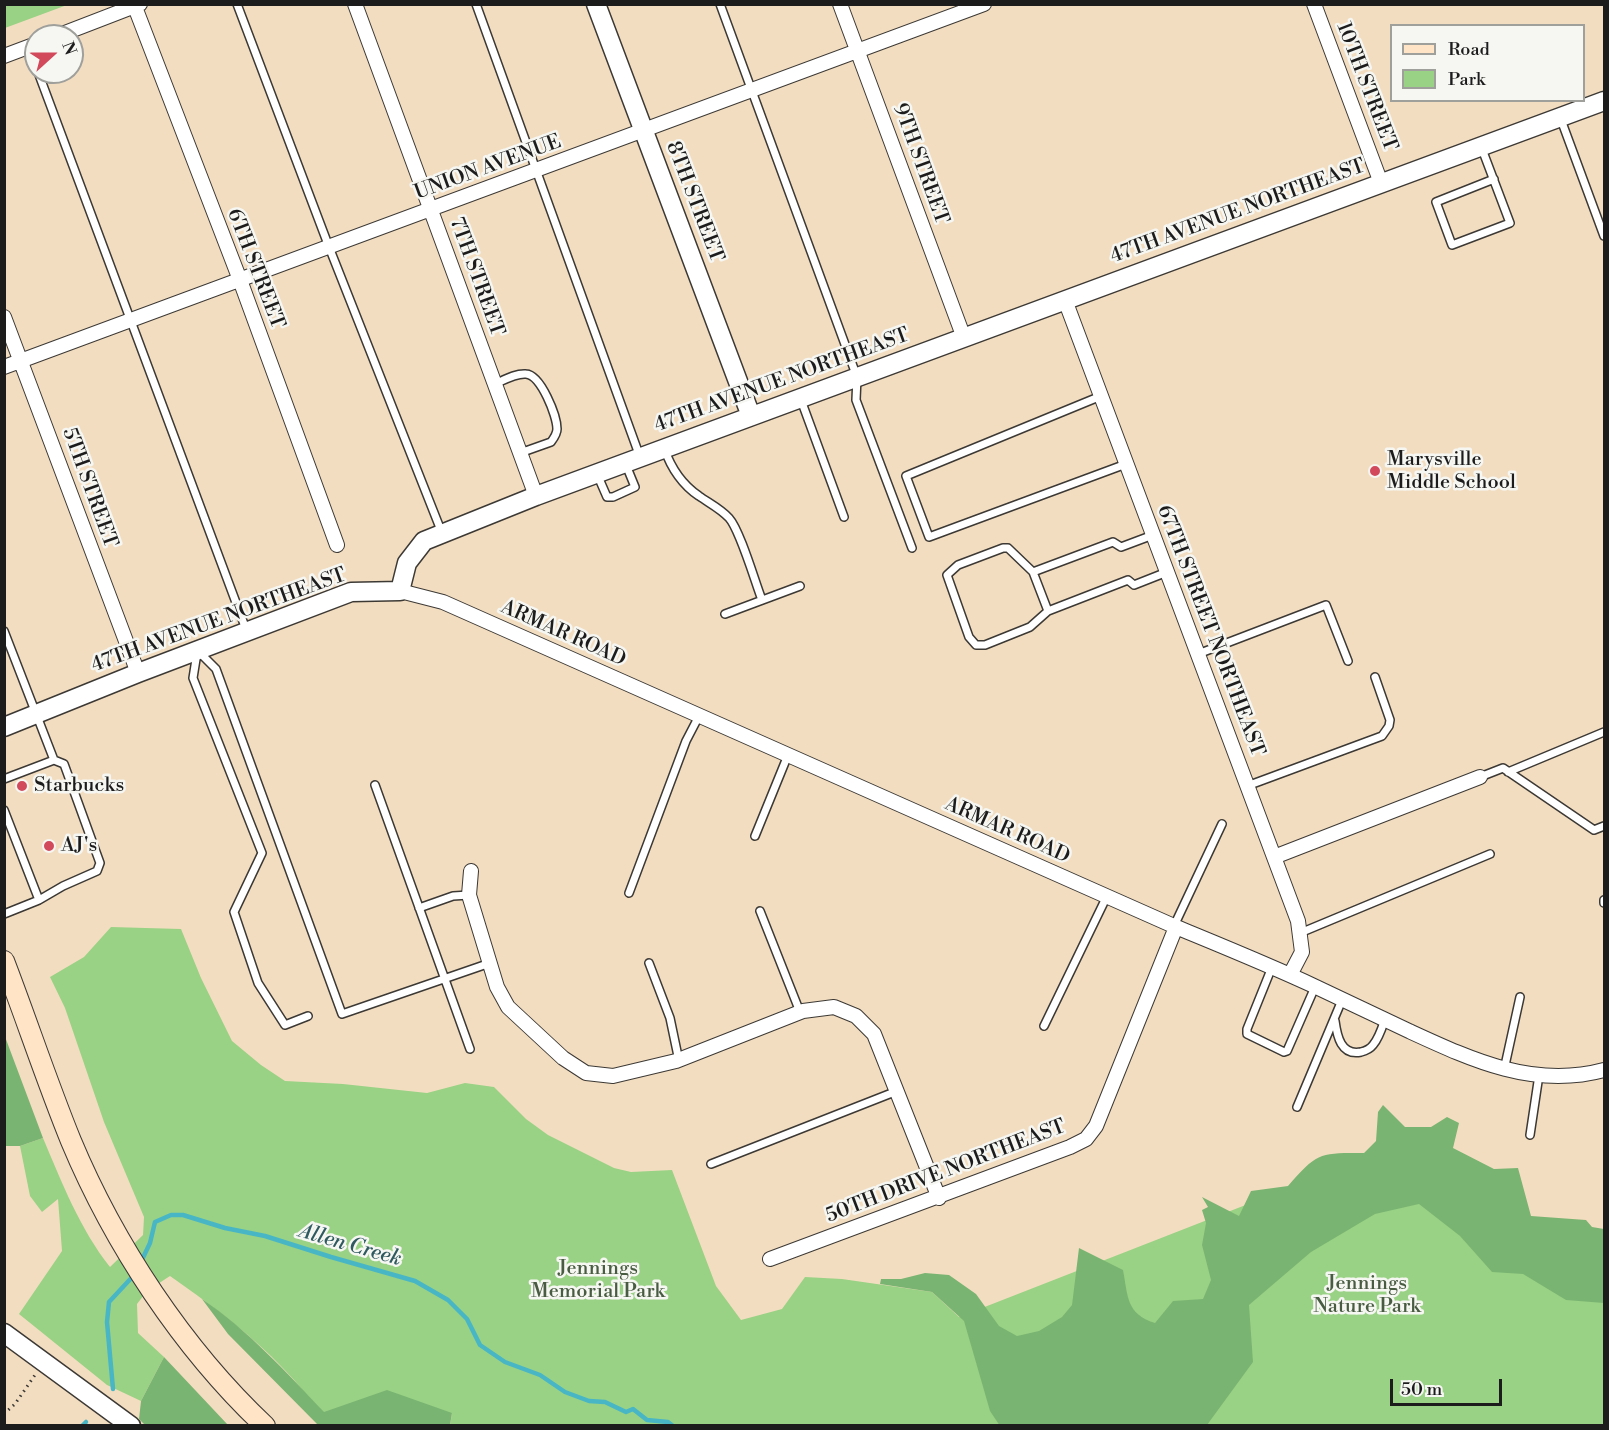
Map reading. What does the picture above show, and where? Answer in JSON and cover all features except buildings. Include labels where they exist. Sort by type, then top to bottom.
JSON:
[{"type":"main road","points":[[4,961],[71,1141],[121,1243],[194,1348],[265,1425]]},
{"type":"street","name":"7TH STREET","points":[[355,4],[536,496]]},
{"type":"street","name":"8TH STREET","points":[[596,4],[751,416]]},
{"type":"street","name":"9TH STREET","points":[[840,4],[964,338]]},
{"type":"street","name":"UNION AVENUE","points":[[4,367],[984,4]]},
{"type":"street","name":"10TH STREET","points":[[1314,4],[1381,183]]},
{"type":"street","points":[[84,26],[137,6]]},
{"type":"street","name":"6TH STREET","points":[[137,6],[337,545]]},
{"type":"street","points":[[4,56],[24,48]]},
{"type":"street","name":"47TH AVENUE NORTHEAST","points":[[4,727],[351,592],[400,591],[407,563],[424,541],[536,496],[1605,101]]},
{"type":"street","name":"67TH STREET NORTHEAST","points":[[1065,300],[1298,921],[1302,952],[1290,975]]},
{"type":"street","name":"5TH STREET","points":[[4,317],[138,673]]},
{"type":"street","name":"ARMAR ROAD","points":[[400,591],[443,602],[1290,975],[1457,1053],[1504,1070],[1552,1077],[1584,1076],[1605,1070]]},
{"type":"street","points":[[1274,857],[1480,777]]},
{"type":"street","points":[[471,871],[469,895],[497,987],[508,1007],[562,1058],[586,1073],[613,1076],[679,1060],[800,1012],[834,1007],[856,1016],[874,1034],[939,1198]]},
{"type":"street","name":"50TH DRIVE NORTHEAST","points":[[771,1259],[939,1198],[1086,1139],[1096,1126],[1175,926]]},
{"type":"street","points":[[4,1333],[131,1425]]},
{"type":"lane","points":[[237,4],[329,247],[442,534]]},
{"type":"lane","points":[[476,4],[633,460],[635,487],[613,497],[607,497],[596,473]]},
{"type":"lane","points":[[720,4],[857,377],[856,400],[912,548]]},
{"type":"lane","points":[[42,84],[247,632]]},
{"type":"lane","points":[[1560,117],[1605,236]]},
{"type":"lane","points":[[1481,146],[1494,179],[1510,223],[1452,245],[1436,202],[1494,179]]},
{"type":"lane","points":[[495,384],[516,375],[531,375],[541,384],[555,420],[557,431],[551,442],[520,453]]},
{"type":"lane","points":[[1101,396],[906,476],[929,537],[1126,464]]},
{"type":"lane","points":[[800,398],[844,517]]},
{"type":"lane","points":[[664,448],[671,466],[691,490],[720,510],[734,525],[762,600]]},
{"type":"lane","points":[[1033,572],[1113,542],[1121,547],[1153,535]]},
{"type":"lane","points":[[1048,611],[1033,572],[1011,551],[1003,548],[954,567],[947,575],[969,637],[976,645],[985,645],[1030,627],[1048,611],[1128,580],[1134,585],[1167,572]]},
{"type":"lane","points":[[725,614],[800,586]]},
{"type":"lane","points":[[1198,654],[1326,605],[1348,661]]},
{"type":"lane","points":[[4,631],[54,760]]},
{"type":"lane","points":[[197,650],[216,669],[342,1014],[490,963]]},
{"type":"lane","points":[[197,650],[193,678],[262,853],[234,912],[258,983],[285,1025],[308,1016]]},
{"type":"lane","points":[[1247,786],[1382,736],[1390,720],[1375,678]]},
{"type":"lane","points":[[628,893],[686,741],[699,716]]},
{"type":"lane","points":[[1508,772],[1605,732]]},
{"type":"lane","points":[[754,836],[788,755]]},
{"type":"lane","points":[[4,779],[54,760],[64,764],[100,863],[97,871],[39,900],[4,914]]},
{"type":"lane","points":[[1480,777],[1503,768],[1594,830],[1605,826]]},
{"type":"lane","points":[[375,785],[470,1049]]},
{"type":"lane","points":[[4,810],[39,900]]},
{"type":"lane","points":[[1175,926],[1222,824]]},
{"type":"lane","points":[[1300,933],[1490,854]]},
{"type":"lane","points":[[419,908],[453,896],[469,895]]},
{"type":"lane","points":[[1044,1026],[1107,896]]},
{"type":"lane","points":[[760,911],[800,1012]]},
{"type":"lane","points":[[649,963],[670,1018],[679,1060]]},
{"type":"lane","points":[[1272,967],[1247,1034],[1284,1052],[1287,1051],[1315,987]]},
{"type":"lane","points":[[1504,1070],[1520,996]]},
{"type":"lane","points":[[1297,1107],[1342,1000]]},
{"type":"lane","points":[[1335,1018],[1340,1043],[1347,1051],[1354,1053],[1368,1050],[1372,1046],[1379,1036],[1385,1019]]},
{"type":"lane","points":[[1530,1135],[1539,1075]]},
{"type":"lane","points":[[711,1164],[897,1091]]},
{"type":"path","points":[[4,1414],[15,1404],[44,1364]]},
{"type":"green space","points":[[5,4],[67,4],[67,5],[5,28]]},
{"type":"green space","points":[[111,927],[181,929],[201,978],[232,1041],[285,1081],[343,1084],[427,1093],[465,1083],[494,1087],[526,1119],[548,1135],[614,1168],[631,1172],[672,1170],[716,1286],[741,1320],[782,1309],[805,1277],[842,1279],[932,1292],[959,1317],[1417,1138],[1604,1272],[1604,1425],[450,1426],[452,1413],[330,1425],[287,1372],[256,1342],[170,1276],[147,1291],[137,1304],[138,1333],[164,1357],[141,1401],[107,1385],[19,1314],[62,1251],[58,1199],[42,1212],[30,1196],[20,1146],[43,1138],[81,1221],[110,1267],[143,1235],[144,1217],[104,1122],[65,1008],[50,977],[84,957]]},
{"type":"green space","points":[[4,1034],[43,1138],[20,1146],[5,1146]]},
{"type":"green space","points":[[1383,1105],[1405,1127],[1431,1127],[1447,1117],[1459,1123],[1453,1148],[1494,1169],[1518,1168],[1531,1216],[1586,1220],[1592,1227],[1604,1229],[1604,1303],[1566,1300],[1523,1274],[1492,1272],[1460,1236],[1419,1204],[1375,1214],[1311,1252],[1249,1305],[1253,1362],[1207,1425],[1000,1426],[990,1411],[964,1321],[932,1292],[880,1284],[881,1279],[901,1279],[925,1273],[949,1275],[976,1294],[999,1326],[1017,1336],[1039,1331],[1062,1317],[1072,1305],[1079,1248],[1123,1270],[1133,1309],[1138,1315],[1155,1323],[1173,1301],[1203,1299],[1211,1280],[1202,1245],[1206,1223],[1202,1210],[1208,1207],[1202,1197],[1239,1216],[1251,1191],[1288,1186],[1306,1166],[1328,1154],[1364,1153],[1376,1141],[1378,1112]]},
{"type":"green space","points":[[202,1299],[251,1338],[324,1412],[387,1390],[452,1413],[450,1425],[318,1425],[228,1334]]},
{"type":"green space","points":[[164,1357],[228,1425],[145,1425],[139,1419],[141,1401]]},
{"type":"waterway","name":"Allen Creek","points":[[140,1264],[150,1243],[155,1222],[171,1215],[183,1215],[225,1228],[265,1236],[415,1281],[448,1300],[467,1319],[480,1345],[505,1362],[540,1375],[565,1392],[589,1401],[605,1402],[626,1412],[633,1409],[647,1420],[668,1422],[673,1426]]},
{"type":"waterway","name":"Allen Creek","points":[[113,1389],[107,1322],[109,1302],[135,1274]]},
{"type":"waterway","name":"Allen Creek","points":[[82,1426],[86,1422]]},
{"type":"place","name":"Marysville Middle School","points":[[1375,471]]},
{"type":"place","name":"Starbucks","points":[[22,786]]},
{"type":"place","name":"AJ's","points":[[49,846]]},
{"type":"park label","name":"Jennings Memorial Park","points":[[598,1280]]},
{"type":"park label","name":"Jennings Nature Park","points":[[1367,1296]]}]
